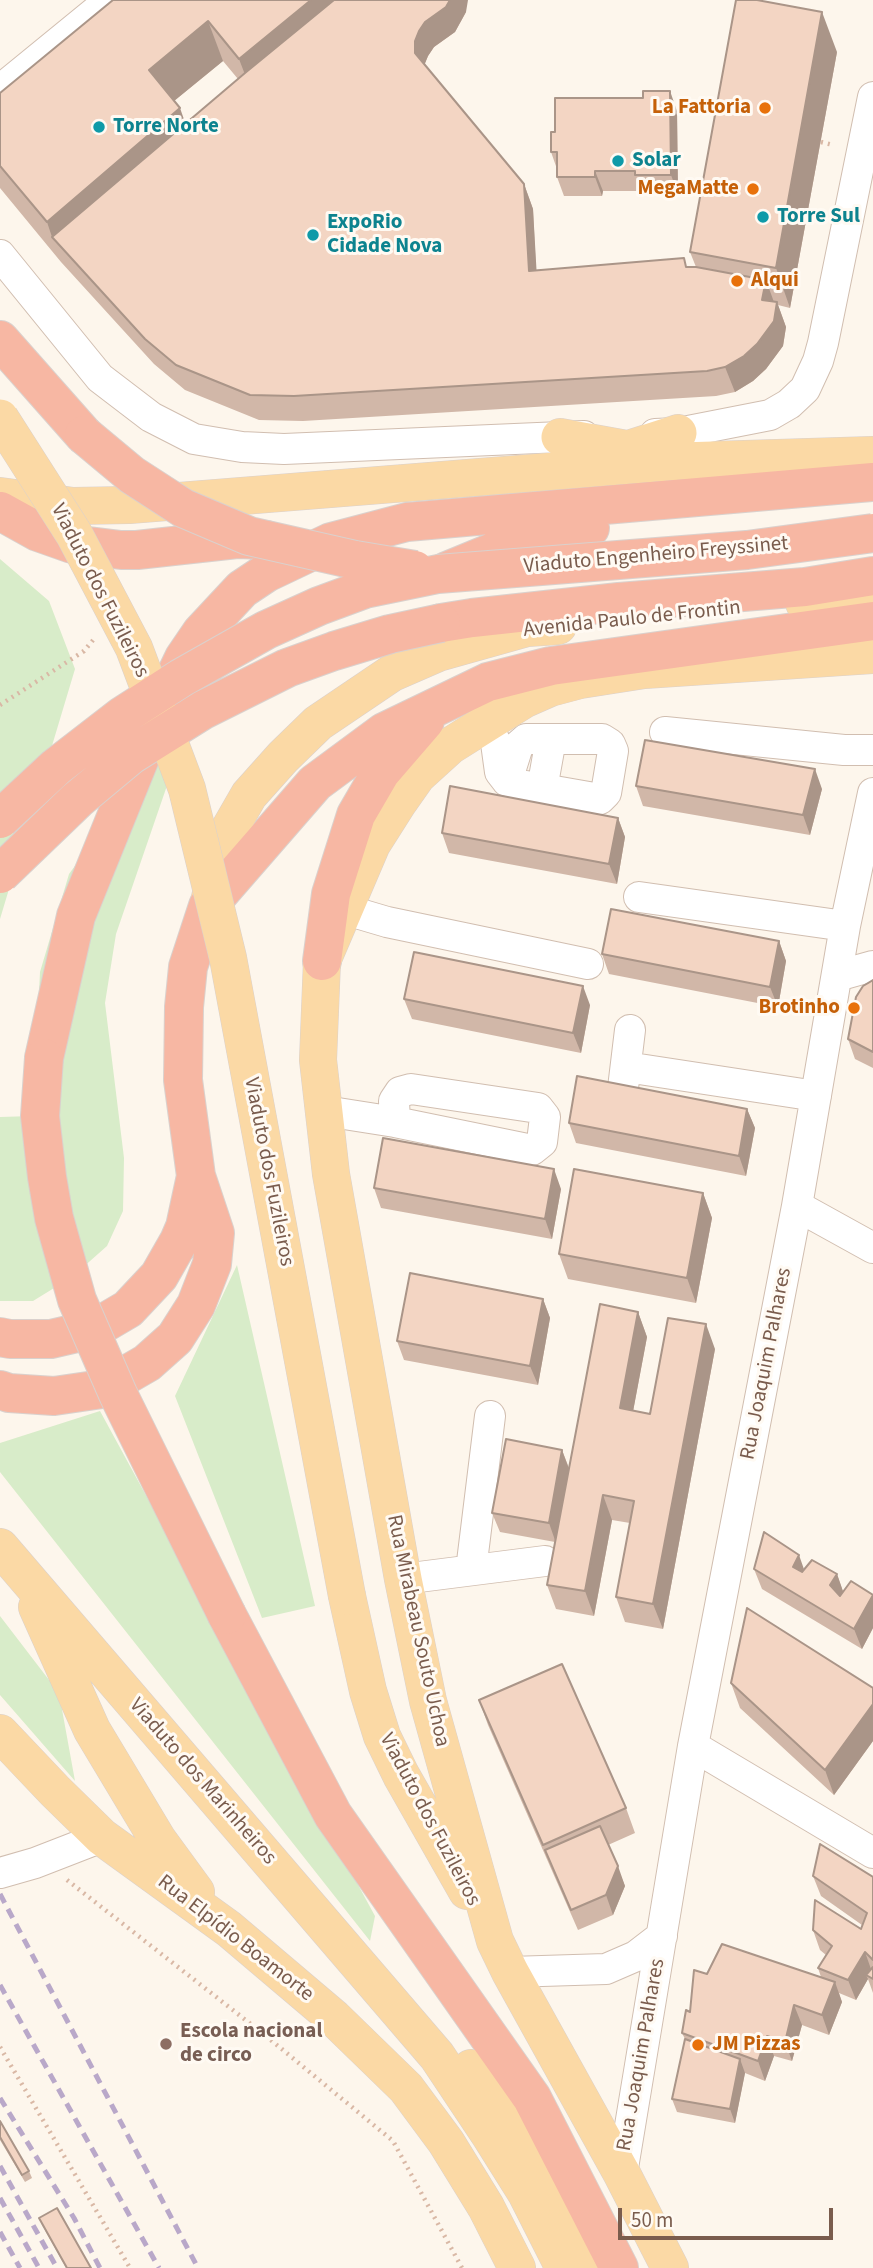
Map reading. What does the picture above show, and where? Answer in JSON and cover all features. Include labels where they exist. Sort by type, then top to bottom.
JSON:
[{"type":"highway","points":[[0,340],[84,435],[132,475],[183,508],[248,536],[355,561],[438,574]]},
{"type":"highway","points":[[619,2268],[532,2098],[333,1815],[227,1615],[118,1394],[77,1300],[54,1218],[40,1116],[44,1058],[76,916],[162,706],[189,650],[242,589],[266,573],[346,538],[407,522],[873,482]]},
{"type":"highway","points":[[162,706],[215,672],[281,638],[395,596],[470,560],[522,540],[568,530],[631,524],[873,489]]},
{"type":"highway","points":[[0,511],[38,532],[72,544],[121,550],[237,539],[346,538]]},
{"type":"highway","name":"Viaduto Engenheiro Freyssinet","points":[[438,574],[747,550],[873,533]]},
{"type":"highway","points":[[0,820],[56,767],[122,716],[181,678],[267,630],[319,606],[365,589],[438,574]]},
{"type":"highway","name":"Viaduto Engenheiro Freyssinet","points":[[0,874],[77,800],[131,755],[203,710],[265,677],[299,664],[390,634],[472,618],[619,602],[805,587],[873,576]]},
{"type":"highway","points":[[208,906],[316,783],[384,732],[488,682],[551,666],[873,621]]},
{"type":"highway","points":[[322,961],[331,894],[356,815],[381,772],[441,703]]},
{"type":"highway","name":"Avenida Paulo de Frontin","points":[[195,1176],[183,1080],[184,1007],[188,967],[208,906]]},
{"type":"highway","points":[[0,1337],[51,1339],[94,1328],[128,1309],[159,1276],[178,1241],[185,1227],[195,1176]]},
{"type":"highway","points":[[0,1390],[54,1396],[102,1389],[147,1363],[175,1338],[196,1305],[212,1264],[215,1233],[195,1176]]},
{"type":"main road","name":"Viaduto dos Fuzileiros","points":[[0,418],[74,534],[134,648],[187,789],[228,958],[347,1596],[368,1691],[382,1736],[401,1775],[503,1956]]},
{"type":"main road","points":[[561,454],[680,447]]},
{"type":"main road","points":[[0,496],[73,506],[129,505],[629,448],[680,447],[873,455]]},
{"type":"main road","name":"Avenida Paulo de Frontin","points":[[208,906],[222,842],[248,795],[318,723],[392,673],[438,653],[527,628],[873,597]]},
{"type":"main road","points":[[322,961],[372,844],[404,794],[417,776],[450,746],[485,722],[537,694],[580,680],[644,670],[873,655]]},
{"type":"main road","name":"Rua Mirabeau Souto Uchoa","points":[[322,961],[318,1060],[331,1174],[403,1579],[428,1701],[503,1956],[670,2264]]},
{"type":"main road","points":[[10,1559],[92,1730],[158,1840],[187,1881],[229,1929]]},
{"type":"main road","name":"Viaduto dos Marinheiros","points":[[10,1559],[437,2056],[526,2193],[564,2268]]},
{"type":"main road","name":"Rua Elpídio Boamorte","points":[[0,1732],[102,1837],[229,1929],[334,2018],[406,2088],[486,2207],[517,2268]]},
{"type":"main road","points":[[404,2017],[452,2046],[479,2077],[508,2115],[600,2268]]},
{"type":"street","points":[[0,90],[110,0]]},
{"type":"street","points":[[680,447],[770,415],[789,404],[805,389],[818,361],[873,97]]},
{"type":"street","points":[[0,255],[100,378],[151,417],[194,439],[242,447],[284,449],[561,454]]},
{"type":"street","points":[[485,722],[496,743],[500,772],[507,782],[600,799],[606,793],[613,751],[610,744],[603,739],[526,739],[517,746],[507,782]]},
{"type":"street","points":[[665,732],[873,751]]},
{"type":"street","points":[[542,789],[551,739]]},
{"type":"street","name":"Rua Joaquim Palhares","points":[[622,2174],[693,1746],[797,1206],[845,926],[873,793]]},
{"type":"street","points":[[639,897],[845,926]]},
{"type":"street","points":[[343,909],[387,922],[589,964]]},
{"type":"street","points":[[837,976],[873,966]]},
{"type":"street","points":[[630,1030],[624,1081],[816,1096]]},
{"type":"street","points":[[325,1111],[395,1122]]},
{"type":"street","points":[[797,1206],[873,1248]]},
{"type":"street","points":[[471,1570],[490,1416]]},
{"type":"street","points":[[403,1579],[545,1561]]},
{"type":"street","points":[[693,1746],[873,1853]]},
{"type":"street","points":[[0,1873],[35,1863],[102,1837]]},
{"type":"street","name":"Rua Joaquim Palhares","points":[[503,1956],[606,1969],[636,1956],[662,1936]]},
{"type":"path","points":[[64,1878],[266,2036],[393,2141],[463,2268]]},
{"type":"path","points":[[0,2047],[130,2268]]},
{"type":"green space","points":[[0,559],[49,601],[75,669],[0,919]]},
{"type":"green space","points":[[158,766],[171,774],[116,934],[105,1003],[124,1158],[123,1211],[107,1246],[72,1277],[33,1301],[0,1301],[0,1117],[33,1116],[40,972],[69,874],[135,783]]},
{"type":"green space","points":[[237,1265],[315,1606],[262,1618],[175,1396]]},
{"type":"green space","points":[[100,1411],[375,1916],[370,1941],[0,1472],[0,1443]]},
{"type":"green space","points":[[0,1616],[59,1693],[75,1781],[0,1695]]},
{"type":"building","points":[[113,0],[311,0],[239,59],[208,21],[149,70],[180,108],[47,222],[0,166],[0,93]]},
{"type":"building","name":"ExpoRio Cidade Nova","points":[[334,0],[450,0],[446,7],[425,22],[419,31],[415,41],[415,53],[524,184],[529,271],[684,258],[686,267],[766,280],[762,300],[777,302],[774,321],[757,344],[744,356],[725,367],[707,371],[294,396],[250,395],[176,365],[145,339],[52,237]]},
{"type":"building","name":"Torre Sul","points":[[736,0],[757,0],[822,12],[776,268],[690,252]]},
{"type":"building","name":"Solar","points":[[643,91],[670,91],[671,175],[635,175],[635,171],[595,171],[595,177],[557,177],[557,152],[551,152],[551,132],[555,132],[555,98],[643,98]]},
{"type":"building","points":[[645,740],[815,769],[803,815],[636,786]]},
{"type":"building","points":[[450,786],[618,818],[609,864],[442,833]]},
{"type":"building","points":[[611,909],[779,941],[770,987],[602,954]]},
{"type":"building","points":[[414,952],[583,986],[573,1033],[404,999]]},
{"type":"building","points":[[873,980],[873,1052],[848,1039],[856,997],[863,986]]},
{"type":"building","points":[[577,1076],[747,1109],[739,1156],[569,1123]]},
{"type":"building","points":[[383,1138],[554,1169],[545,1219],[374,1188]]},
{"type":"building","points":[[574,1169],[703,1193],[687,1278],[559,1254]]},
{"type":"building","points":[[410,1273],[543,1299],[530,1366],[397,1341]]},
{"type":"building","points":[[600,1304],[638,1312],[620,1408],[650,1414],[668,1318],[706,1324],[653,1604],[616,1597],[634,1501],[603,1495],[585,1591],[547,1585]]},
{"type":"building","points":[[506,1439],[562,1450],[549,1523],[492,1513]]},
{"type":"building","points":[[764,1532],[799,1555],[793,1567],[802,1572],[812,1560],[837,1574],[830,1585],[840,1596],[851,1581],[873,1595],[854,1629],[754,1569]]},
{"type":"building","points":[[747,1608],[873,1688],[873,1704],[825,1770],[731,1683]]},
{"type":"building","points":[[562,1664],[626,1808],[543,1845],[479,1700]]},
{"type":"building","points":[[600,1826],[618,1866],[606,1895],[571,1910],[545,1850]]},
{"type":"building","points":[[820,1844],[873,1877],[873,1960],[865,1952],[848,1980],[818,1968],[832,1946],[813,1930],[815,1900],[861,1929],[867,1913],[813,1876]]},
{"type":"building","points":[[722,1944],[835,1982],[822,2015],[794,2005],[785,2042],[767,2036],[758,2061],[682,2033],[686,2010],[690,2012],[694,1970],[707,1974]]},
{"type":"building","points":[[873,1967],[873,1979],[866,1975]]},
{"type":"building","points":[[685,2039],[740,2059],[730,2109],[672,2099]]},
{"type":"building","points":[[0,2121],[29,2171],[22,2175],[0,2137]]},
{"type":"building","points":[[57,2208],[91,2268],[67,2268],[39,2218]]},
{"type":"railway","points":[[0,1894],[198,2268]]},
{"type":"railway","points":[[0,1985],[159,2268]]},
{"type":"railway","points":[[0,2098],[74,2218],[100,2268]]},
{"type":"railway","points":[[0,2166],[57,2268]]},
{"type":"railway","points":[[0,2198],[39,2268]]},
{"type":"railway","points":[[0,2232],[20,2268]]},
{"type":"place","name":"La Fattoria","points":[[765,108]]},
{"type":"place","name":"Torre Norte","points":[[99,127]]},
{"type":"place","name":"Solar","points":[[618,161]]},
{"type":"place","name":"MegaMatte","points":[[753,189]]},
{"type":"place","name":"Torre Sul","points":[[763,217]]},
{"type":"place","name":"ExpoRio Cidade Nova","points":[[313,235]]},
{"type":"place","name":"Alqui","points":[[737,281]]},
{"type":"place","name":"Brotinho","points":[[854,1008]]},
{"type":"place","name":"Escola nacional de circo","points":[[166,2044]]},
{"type":"place","name":"JM Pizzas","points":[[698,2045]]}]
